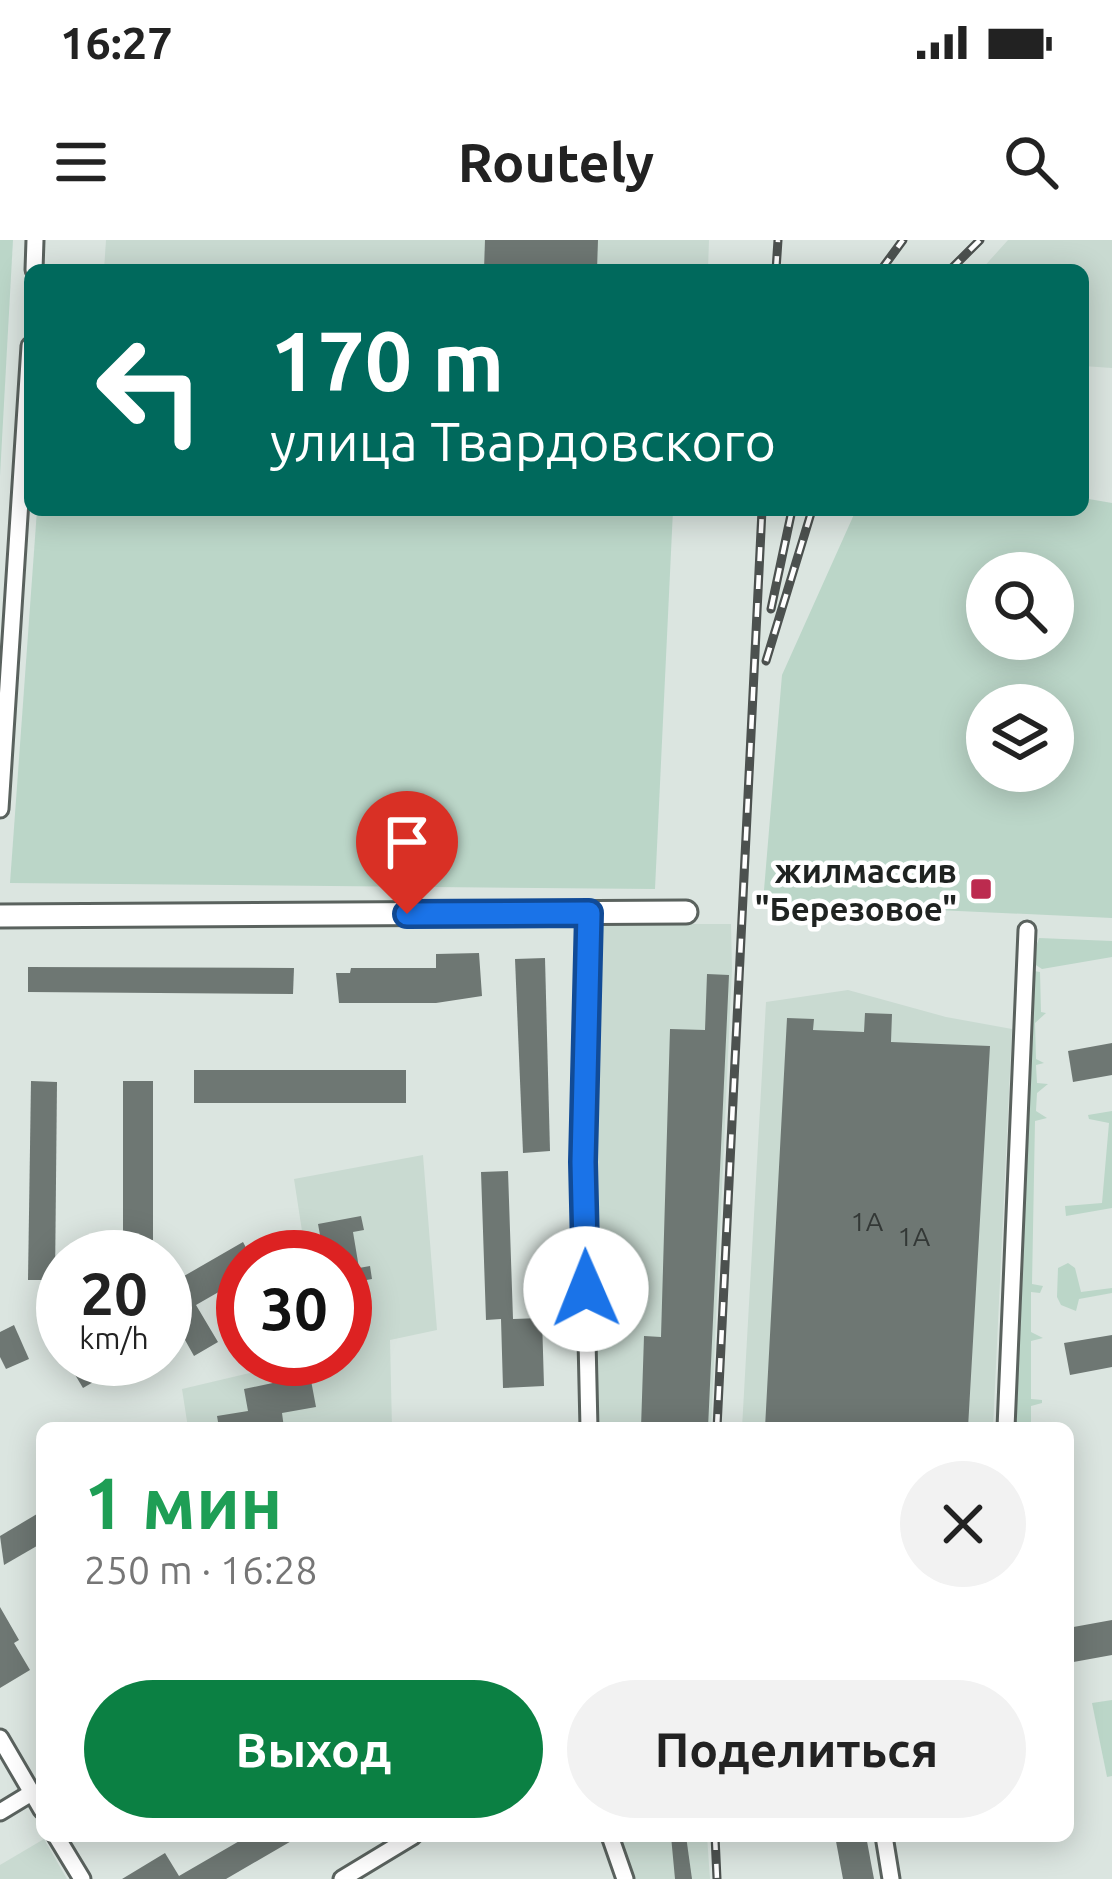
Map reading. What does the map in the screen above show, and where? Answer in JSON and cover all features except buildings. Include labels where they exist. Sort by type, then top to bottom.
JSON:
[{"type":"street","points":[[0,809],[24,439]]},
{"type":"street","points":[[589,913],[583,1162],[590,1422]]},
{"type":"street","points":[[0,916],[686,913]]},
{"type":"street","points":[[1006,1422],[1027,930]]},
{"type":"street","points":[[0,1738],[36,1799]]},
{"type":"street","points":[[0,1812],[32,1792]]},
{"type":"street","points":[[60,1842],[82,1879]]},
{"type":"street","points":[[342,1879],[402,1842]]},
{"type":"street","points":[[612,1842],[625,1879]]},
{"type":"street","points":[[885,1842],[891,1879]]},
{"type":"shaded area","points":[[106,240],[709,240],[708,264],[104,264]]},
{"type":"shaded area","points":[[1008,240],[1112,240],[1112,368],[1089,366],[1089,264],[986,264]]},
{"type":"shaded area","points":[[595,924],[731,924],[711,1422],[595,1422],[588,1162]]},
{"type":"shaded area","points":[[848,990],[1012,1029],[993,1422],[742,1422],[766,1002]]},
{"type":"shaded area","points":[[423,1155],[437,1330],[390,1340],[392,1422],[187,1422],[182,1389],[216,1381],[216,1386],[372,1386],[372,1230],[302,1230],[294,1179]]},
{"type":"shaded area","points":[[46,1842],[67,1879],[0,1879],[0,1865]]},
{"type":"shaded area","points":[[618,1842],[707,1842],[710,1879],[630,1879]]},
{"type":"green space","points":[[0,240],[13,240],[0,476]]},
{"type":"green space","points":[[1089,499],[1112,503],[1112,918],[763,902],[782,675],[853,516],[1089,516]]},
{"type":"green space","points":[[37,516],[673,516],[655,889],[10,883]]},
{"type":"green space","points":[[1039,938],[1112,941],[1112,957],[1042,969],[1031,962]]},
{"type":"green space","points":[[1034,971],[1040,972],[1041,1012],[1046,1013],[1035,1023],[1036,1059],[1044,1063],[1036,1065],[1037,1083],[1048,1084],[1037,1093],[1036,1111],[1047,1118],[1035,1121],[1032,1284],[1043,1286],[1040,1293],[1031,1292],[1031,1332],[1043,1338],[1031,1341],[1031,1399],[1042,1403],[1031,1406],[1031,1422],[1015,1422]]},
{"type":"green space","points":[[1112,1111],[1112,1208],[1066,1216],[1065,1206],[1102,1203],[1109,1123],[1088,1115]]},
{"type":"green space","points":[[1068,1263],[1075,1268],[1081,1292],[1112,1288],[1112,1293],[1079,1299],[1076,1311],[1061,1305],[1058,1268]]},
{"type":"green space","points":[[1112,1700],[1112,1776],[1107,1777],[1092,1703]]},
{"type":"railway","points":[[776,264],[778,240]]},
{"type":"railway","points":[[885,264],[903,240]]},
{"type":"railway","points":[[956,264],[980,240]]},
{"type":"railway","points":[[717,1422],[762,516]]},
{"type":"railway","points":[[771,609],[791,516]]},
{"type":"railway","points":[[766,661],[810,516]]},
{"type":"railway","points":[[715,1842],[717,1879]]},
{"type":"place","name":"жилмассив \"Березовое\"","points":[[981,889]]},
{"type":"route","points":[[407,914],[589,913],[583,1162],[586,1289]]}]
